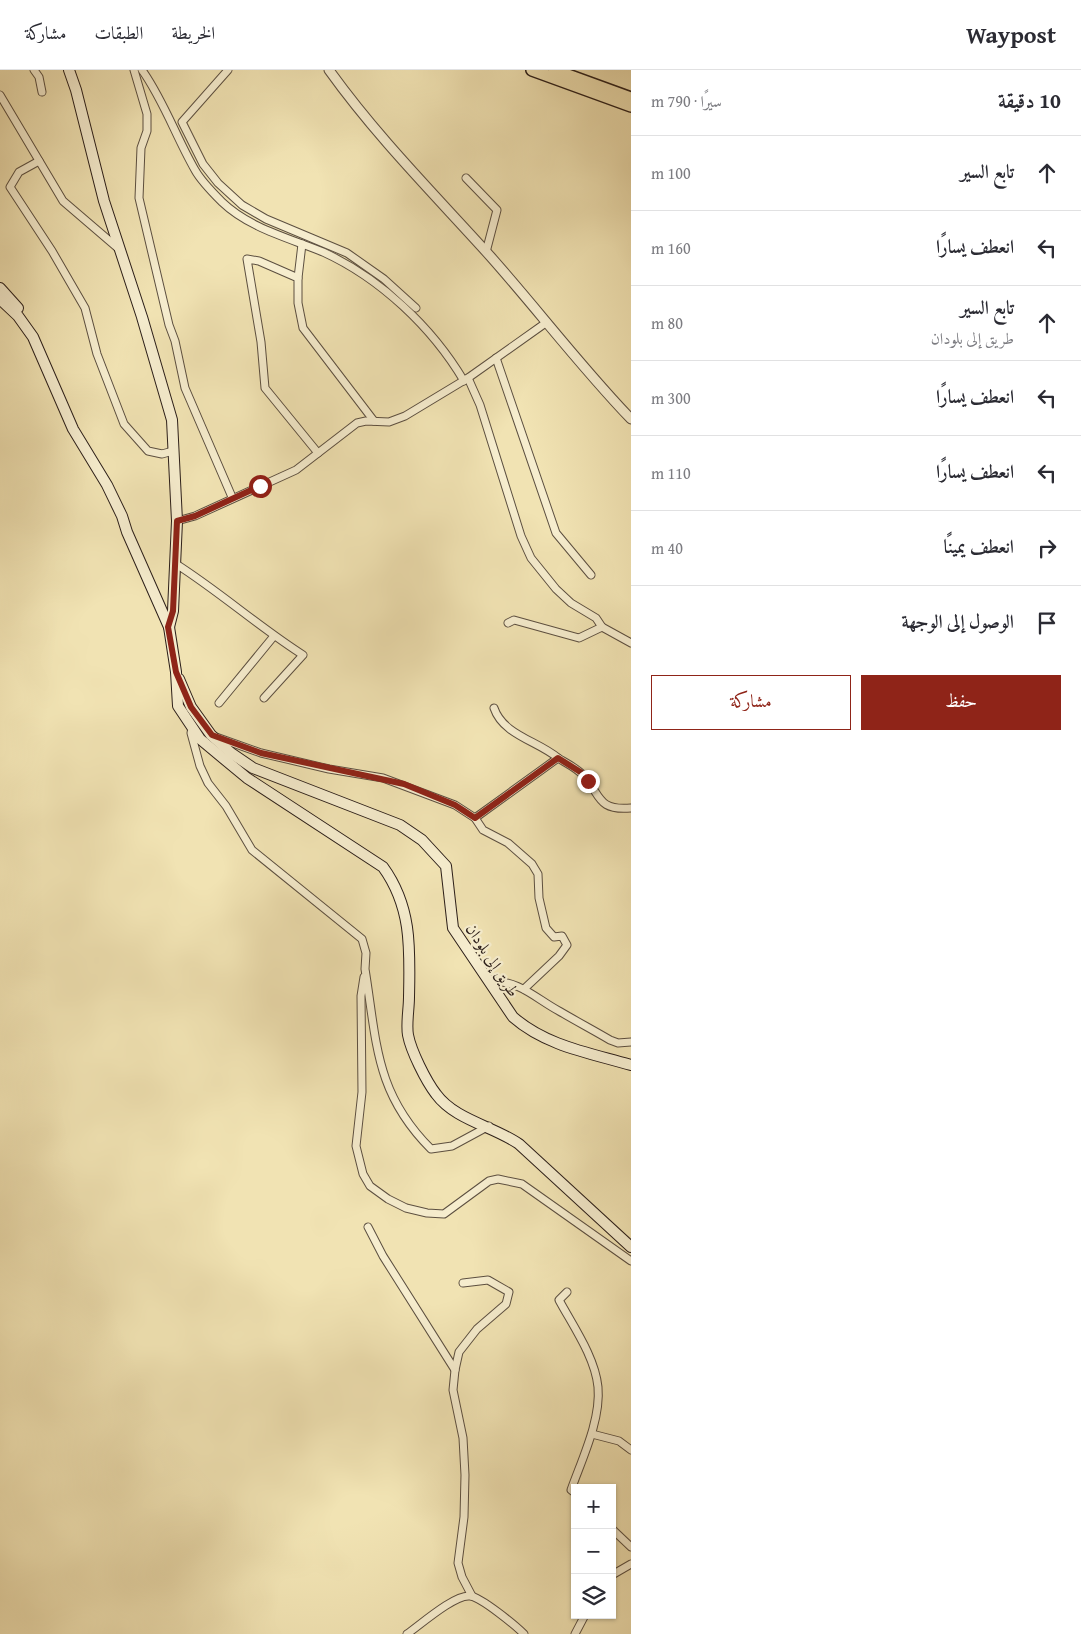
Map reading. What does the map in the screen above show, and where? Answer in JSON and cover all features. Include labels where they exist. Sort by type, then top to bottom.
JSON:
[{"type":"main road","points":[[69,70],[76,90],[104,201],[142,317],[172,420],[177,521],[173,611],[168,627]]},
{"type":"main road","points":[[532,70],[631,106]]},
{"type":"main road","points":[[554,70],[631,98]]},
{"type":"main road","points":[[0,288],[37,332],[44,347],[60,399]]},
{"type":"main road","points":[[0,299],[18,316],[33,337],[73,429],[108,485],[168,627],[176,672],[178,706],[200,739],[247,778],[383,867],[396,884],[404,906],[409,936],[408,1035],[420,1066],[436,1094],[459,1114],[489,1126],[520,1144],[631,1247]]},
{"type":"main road","name":"طريق إلى بلودان","points":[[176,672],[191,707],[212,735],[231,753],[253,768],[400,825],[422,840],[446,866],[453,928],[513,1017],[525,1028],[562,1045],[631,1065]]},
{"type":"street","points":[[34,70],[39,78],[42,92]]},
{"type":"street","points":[[134,70],[147,114],[147,131],[142,148],[139,198],[143,223],[169,325],[175,341],[185,388],[232,497]]},
{"type":"street","points":[[142,70],[164,105],[195,172],[223,203],[266,230],[325,253],[372,281],[438,342],[466,379],[480,405],[521,536],[531,558],[556,589],[571,603],[596,618],[602,627],[631,643]]},
{"type":"street","points":[[228,70],[182,122],[204,164],[218,183],[242,205],[266,219],[347,253],[384,278],[416,308]]},
{"type":"street","points":[[329,70],[369,123],[486,252],[547,322],[580,364],[631,419]]},
{"type":"street","points":[[0,95],[63,201],[119,249]]},
{"type":"street","points":[[40,161],[19,172],[10,187],[85,308],[97,354],[124,424],[148,451],[162,454],[173,451]]},
{"type":"street","points":[[466,178],[497,210],[486,252]]},
{"type":"street","points":[[302,244],[298,278],[298,303],[303,328],[374,421]]},
{"type":"street","points":[[298,278],[259,261],[247,259],[265,388],[318,452]]},
{"type":"street","points":[[177,521],[195,516],[232,497],[296,470],[357,423],[389,422],[405,416],[466,379],[547,322]]},
{"type":"street","points":[[496,358],[556,533],[591,575]]},
{"type":"street","points":[[176,564],[303,655],[264,698]]},
{"type":"street","points":[[508,623],[514,620],[579,638],[602,627]]},
{"type":"street","points":[[218,703],[274,636]]},
{"type":"street","points":[[494,708],[497,716],[507,728],[542,747],[582,773],[603,803],[619,809],[631,808]]},
{"type":"street","points":[[192,726],[191,733],[204,775],[252,850],[362,939],[366,953],[361,996],[362,1092],[356,1146],[362,1174],[370,1186],[388,1199],[406,1208],[427,1213],[444,1214],[489,1181],[498,1179],[522,1184],[631,1261]]},
{"type":"street","points":[[212,735],[261,753],[404,784],[455,805],[475,818],[482,830],[508,843],[532,864],[538,874],[539,898],[546,928],[554,937],[562,936],[567,945],[524,988]]},
{"type":"street","points":[[475,818],[558,758]]},
{"type":"street","points":[[365,969],[383,1077],[396,1104],[411,1128],[431,1149],[452,1146],[489,1126]]},
{"type":"street","points":[[489,981],[499,981],[524,988],[559,1011],[587,1025],[610,1040],[618,1043],[631,1042]]},
{"type":"street","points":[[368,1227],[383,1256],[455,1370]]},
{"type":"street","points":[[462,1283],[488,1280],[509,1292],[506,1304],[477,1329],[459,1352],[455,1370],[453,1390],[463,1438],[465,1475],[464,1517],[458,1563],[462,1578],[472,1596],[501,1614],[524,1634]]},
{"type":"street","points":[[567,1292],[559,1300],[590,1359],[598,1387],[592,1434],[573,1484]]},
{"type":"street","points":[[592,1434],[620,1441],[631,1450]]},
{"type":"street","points":[[616,1533],[631,1547]]},
{"type":"street","points":[[614,1574],[631,1564]]},
{"type":"street","points":[[407,1634],[438,1611],[465,1596],[472,1596]]},
{"type":"street","points":[[575,1634],[582,1619]]},
{"type":"route","points":[[260,486],[232,497],[195,516],[177,521],[173,611],[168,627],[176,672],[191,707],[212,735],[261,753],[404,784],[455,805],[475,818],[508,792],[558,758],[582,773],[588,781]]}]
